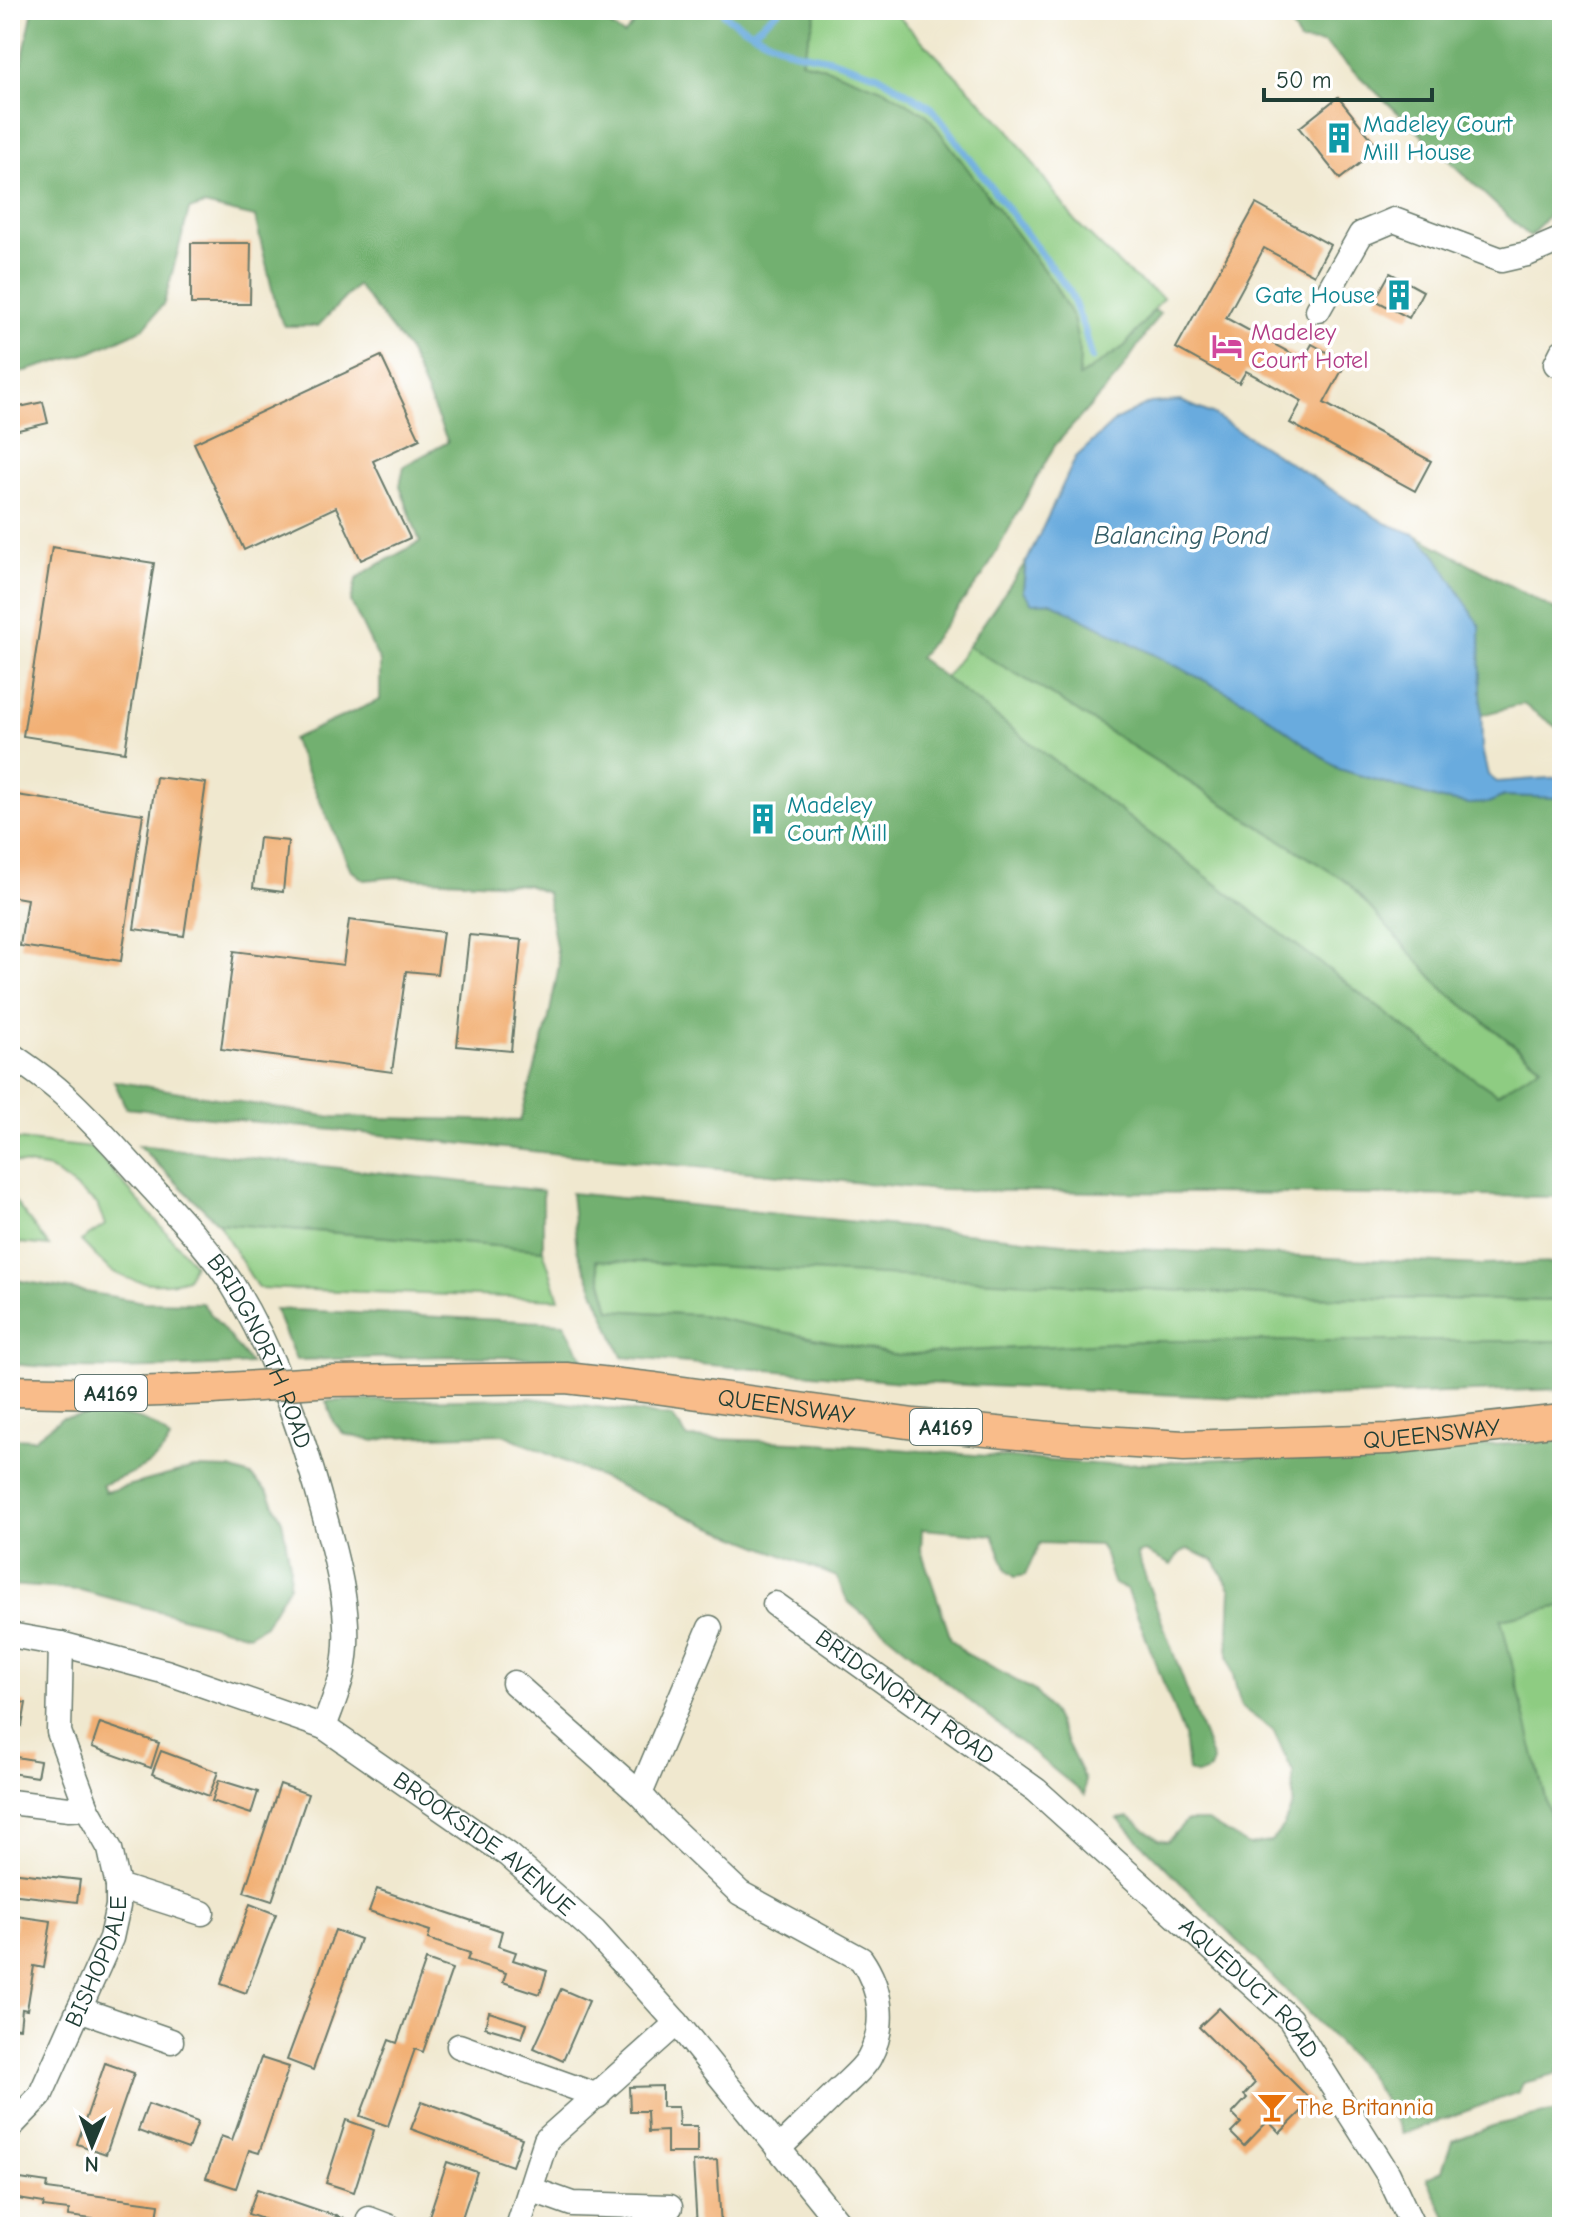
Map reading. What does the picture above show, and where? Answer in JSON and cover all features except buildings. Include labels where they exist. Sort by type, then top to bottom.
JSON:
[{"type":"main road","name":"QUEENSWAY","points":[[10,1391],[107,1393],[332,1381],[566,1378],[914,1424],[1184,1446],[1389,1439],[1562,1420]]},
{"type":"street","points":[[1318,310],[1361,234],[1394,220],[1501,260],[1560,244]]},
{"type":"street","name":"BRIDGNORTH ROAD","points":[[10,1054],[83,1112],[195,1235],[231,1283],[267,1350],[288,1397],[312,1471],[342,1598],[346,1643],[344,1667],[324,1727]]},
{"type":"street","name":"BRIDGNORTH ROAD","points":[[775,1604],[1036,1790]]},
{"type":"street","points":[[640,1794],[710,1628]]},
{"type":"street","name":"BROOKSIDE AVENUE","points":[[10,1635],[61,1644],[166,1672],[324,1727],[508,1855],[594,1931],[677,2023],[842,2227]]},
{"type":"street","name":"BISHOPDALE","points":[[10,2127],[40,2096],[111,1938],[118,1906],[118,1886],[110,1849],[87,1808],[59,1732],[61,1644]]},
{"type":"street","points":[[514,1683],[640,1794],[740,1893],[861,1959],[875,1983],[879,1999],[879,2028],[869,2059],[778,2149]]},
{"type":"street","name":"AQUEDUCT ROAD","points":[[1036,1790],[1290,2019],[1388,2174],[1413,2227]]},
{"type":"street","points":[[10,1802],[87,1808]]},
{"type":"street","points":[[118,1886],[202,1913]]},
{"type":"street","points":[[79,2009],[171,2041]]},
{"type":"street","points":[[518,2227],[546,2140],[677,2023]]},
{"type":"street","points":[[459,2046],[598,2096]]},
{"type":"street","points":[[530,2189],[572,2204],[670,2207]]},
{"type":"green space","points":[[33,10],[597,10],[608,24],[624,35],[646,10],[817,10],[801,61],[887,91],[927,115],[1054,284],[1073,318],[1080,353],[1079,377],[1125,346],[1154,310],[1160,313],[1117,377],[1055,445],[984,574],[919,658],[1454,1065],[1497,1094],[1541,1066],[1444,990],[1347,882],[1039,687],[968,646],[1025,563],[1023,591],[1032,603],[1051,602],[1249,703],[1339,769],[1442,800],[1469,804],[1488,803],[1504,796],[1562,798],[1562,1197],[937,1190],[126,1108],[114,1081],[331,1117],[520,1121],[548,1022],[559,965],[547,893],[527,885],[396,877],[364,880],[351,870],[292,739],[380,700],[380,662],[351,602],[356,580],[420,542],[400,486],[404,466],[448,442],[408,350],[357,285],[318,326],[285,326],[278,314],[255,217],[204,205],[189,210],[164,303],[144,328],[92,352],[15,374],[10,372],[10,118]]},
{"type":"green space","points":[[817,10],[892,10],[1008,129],[1075,221],[1127,272],[1163,298],[1125,346],[1078,378],[1080,353],[1073,318],[1054,284],[927,115],[801,61]]},
{"type":"green space","points":[[1283,10],[1562,10],[1562,199],[1530,237],[1324,43],[1300,42]]},
{"type":"green space","points":[[1414,534],[1559,612],[1562,609],[1562,731],[1523,704],[1481,715],[1480,626]]},
{"type":"green space","points":[[968,646],[1039,687],[1347,882],[1444,990],[1541,1067],[1497,1094],[1454,1065],[945,678]]},
{"type":"green space","points":[[10,1139],[92,1148],[194,1264],[187,1279],[168,1283],[136,1281],[108,1268],[81,1241],[105,1225],[97,1204],[50,1169],[10,1162]]},
{"type":"green space","points":[[138,1145],[543,1191],[543,1250],[218,1223]]},
{"type":"green space","points":[[571,1193],[1113,1248],[1481,1265],[1562,1263],[1562,1301],[1297,1297],[596,1260],[610,1310],[701,1315],[897,1355],[1142,1341],[1562,1341],[1562,1389],[1261,1399],[902,1382],[622,1357],[577,1250]]},
{"type":"green space","points":[[10,1195],[49,1246],[10,1242]]},
{"type":"green space","points":[[218,1223],[543,1250],[559,1299],[258,1288]]},
{"type":"green space","points":[[596,1259],[1297,1297],[1562,1301],[1562,1341],[1142,1341],[897,1355],[701,1315],[610,1310]]},
{"type":"green space","points":[[10,1279],[144,1302],[202,1303],[251,1364],[100,1369],[10,1364]]},
{"type":"green space","points":[[275,1309],[564,1323],[583,1359],[449,1356],[296,1360]]},
{"type":"green space","points":[[530,1398],[672,1417],[688,1438],[818,1443],[1107,1465],[1562,1441],[1562,1606],[1501,1619],[1562,1867],[1562,2063],[1555,2075],[1523,2083],[1519,2092],[1403,2134],[1367,2073],[1118,1819],[1129,1817],[1158,1839],[1168,1841],[1186,1821],[1207,1821],[1248,1845],[1271,1842],[1284,1825],[1293,1804],[1293,1772],[1273,1730],[1241,1707],[1228,1655],[1231,1590],[1215,1561],[1188,1549],[1177,1556],[1171,1565],[1145,1552],[1137,1554],[1213,1761],[1210,1770],[1198,1775],[1188,1771],[1184,1736],[1127,1589],[1114,1584],[1099,1545],[1040,1543],[1025,1575],[1015,1577],[1007,1571],[993,1535],[922,1529],[921,1550],[951,1639],[965,1653],[1035,1691],[1052,1712],[1085,1780],[1085,1795],[847,1601],[837,1577],[707,1525],[503,1434],[393,1437],[375,1441],[344,1434],[335,1424],[326,1401]]},
{"type":"green space","points":[[98,1413],[128,1416],[147,1422],[170,1440],[150,1463],[102,1485],[105,1492],[194,1468],[230,1469],[251,1476],[268,1492],[282,1520],[290,1565],[289,1585],[265,1625],[248,1635],[80,1590],[10,1585],[10,1438],[34,1439],[62,1418]]},
{"type":"green space","points":[[1562,1606],[1562,1867],[1500,1619]]},
{"type":"green space","points":[[1562,2111],[1562,2227],[1451,2227],[1427,2178],[1442,2171],[1452,2141],[1495,2125]]},
{"type":"water","name":"Balancing Pond","points":[[1181,401],[1212,414],[1385,523],[1414,534],[1434,552],[1480,626],[1482,749],[1488,775],[1497,782],[1562,777],[1562,798],[1504,796],[1488,803],[1469,804],[1442,800],[1339,769],[1249,703],[1051,602],[1032,603],[1023,591],[1026,563],[1076,457],[1116,420],[1150,403]]},
{"type":"waterway","points":[[752,32],[779,10]]},
{"type":"waterway","points":[[724,15],[791,51],[830,59],[878,75],[932,108],[1070,292],[1092,358]]},
{"type":"place","name":"Madeley Court Mill House","points":[[1339,138]]},
{"type":"place","name":"Gate House","points":[[1399,295]]},
{"type":"place","name":"Madeley Court Hotel","points":[[1227,346]]},
{"type":"place","name":"Madeley Court Mill","points":[[763,819]]},
{"type":"place","name":"The Britannia","points":[[1272,2107]]}]
